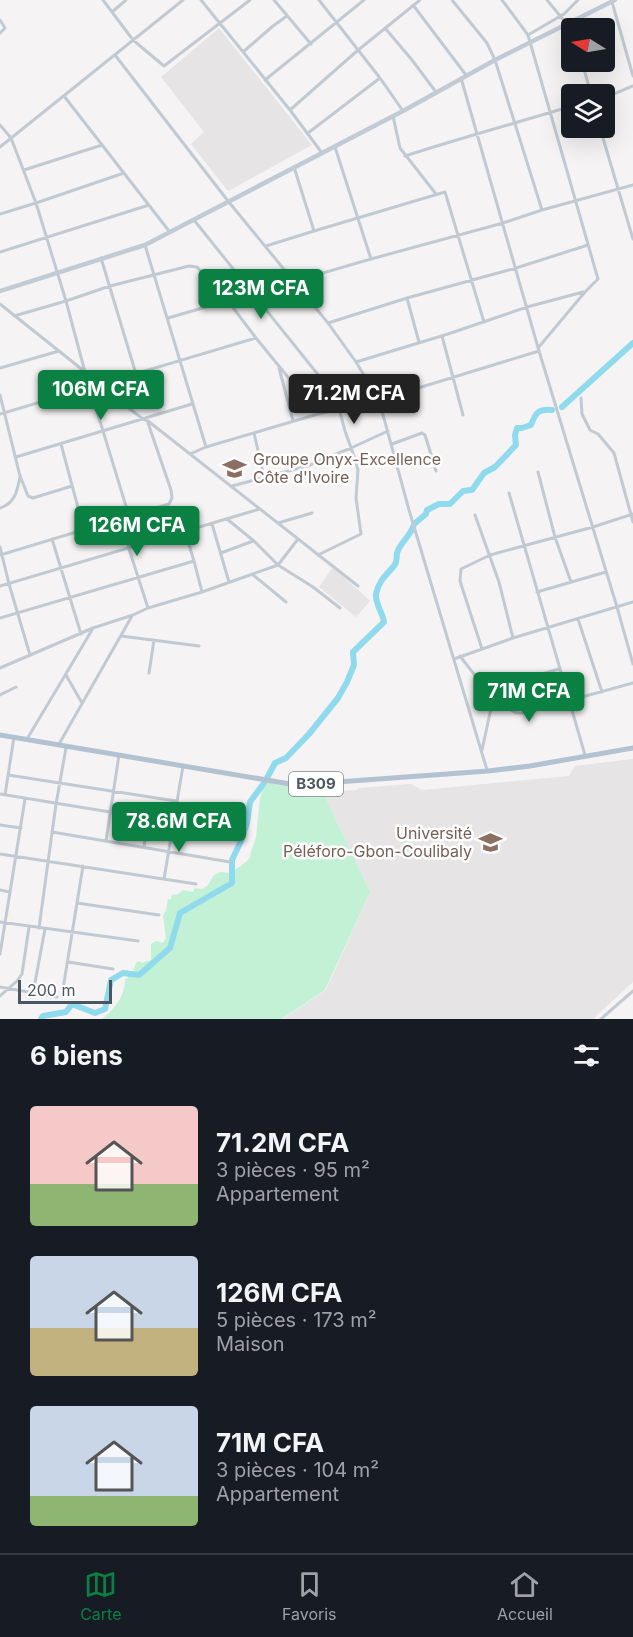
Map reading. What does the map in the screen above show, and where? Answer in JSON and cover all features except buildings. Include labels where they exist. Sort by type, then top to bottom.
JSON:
[{"type":"main road","points":[[577,18],[613,1]]},
{"type":"main road","points":[[0,291],[145,245],[561,26]]},
{"type":"main road","name":"B309","points":[[0,735],[296,785],[487,771],[633,748]]},
{"type":"street","points":[[103,0],[133,40],[164,66],[250,0]]},
{"type":"street","points":[[112,12],[126,0]]},
{"type":"street","points":[[0,147],[183,0]]},
{"type":"street","points":[[201,0],[322,153]]},
{"type":"street","points":[[274,0],[311,44]]},
{"type":"street","points":[[319,0],[403,111]]},
{"type":"street","points":[[265,80],[364,0]]},
{"type":"street","points":[[290,110],[420,0]]},
{"type":"street","points":[[452,0],[487,43],[495,60],[542,210]]},
{"type":"street","points":[[190,454],[293,421],[453,378],[539,349],[598,279],[528,35],[502,0]]},
{"type":"street","points":[[547,0],[563,18]]},
{"type":"street","points":[[528,35],[561,16],[578,0]]},
{"type":"street","points":[[613,1],[633,76]]},
{"type":"street","points":[[413,5],[464,77],[503,224],[633,664]]},
{"type":"street","points":[[243,52],[287,16]]},
{"type":"street","points":[[0,20],[5,28],[0,33]]},
{"type":"street","points":[[385,28],[436,92]]},
{"type":"street","points":[[115,55],[228,201],[328,323],[379,399],[409,510],[487,771]]},
{"type":"street","points":[[308,133],[380,78]]},
{"type":"street","points":[[615,93],[633,86]]},
{"type":"street","points":[[64,96],[170,233]]},
{"type":"street","points":[[405,156],[561,110]]},
{"type":"street","points":[[393,116],[400,148],[436,194]]},
{"type":"street","points":[[0,125],[11,138],[36,203],[129,516]]},
{"type":"street","points":[[603,138],[633,239]]},
{"type":"street","points":[[24,170],[102,145]]},
{"type":"street","points":[[335,146],[371,260]]},
{"type":"street","points":[[294,167],[314,231]]},
{"type":"street","points":[[0,212],[36,203],[124,173]]},
{"type":"street","points":[[168,318],[633,185]]},
{"type":"street","points":[[266,246],[445,192],[484,322]]},
{"type":"street","points":[[0,252],[149,205]]},
{"type":"street","points":[[194,220],[341,408],[345,431],[358,470],[356,498],[361,534],[318,555]]},
{"type":"street","points":[[145,245],[206,447]]},
{"type":"street","points":[[328,323],[588,245]]},
{"type":"street","points":[[101,258],[136,374]]},
{"type":"street","points":[[14,316],[66,302],[110,286],[189,266],[197,267],[228,301],[318,414]]},
{"type":"street","points":[[356,362],[527,307],[585,292]]},
{"type":"street","points":[[407,298],[419,342]]},
{"type":"street","points":[[0,304],[85,372]]},
{"type":"street","points":[[442,336],[463,415]]},
{"type":"street","points":[[0,414],[256,338]]},
{"type":"street","points":[[0,368],[59,351]]},
{"type":"street","points":[[278,365],[293,421]]},
{"type":"street","points":[[98,385],[148,421],[358,586]]},
{"type":"street","points":[[0,395],[20,476],[30,498],[72,486]]},
{"type":"street","points":[[581,398],[582,414],[590,430],[598,434],[614,453],[633,522]]},
{"type":"street","points":[[16,457],[192,404]]},
{"type":"street","points":[[1,555],[169,504],[172,498],[171,490],[148,421]]},
{"type":"street","points":[[232,486],[307,466],[388,431]]},
{"type":"street","points":[[254,433],[264,477]]},
{"type":"street","points":[[391,444],[422,433],[425,435],[436,471]]},
{"type":"street","points":[[61,444],[84,530]]},
{"type":"street","points":[[538,472],[555,537],[571,582]]},
{"type":"street","points":[[0,508],[8,506],[14,500],[20,476]]},
{"type":"street","points":[[509,493],[585,757]]},
{"type":"street","points":[[0,586],[260,509]]},
{"type":"street","points":[[278,523],[312,513]]},
{"type":"street","points":[[482,649],[460,581],[461,569],[490,555],[632,514]]},
{"type":"street","points":[[476,515],[499,582],[513,638]]},
{"type":"street","points":[[122,519],[148,608]]},
{"type":"street","points":[[227,519],[278,565],[313,587],[340,608]]},
{"type":"street","points":[[212,524],[229,582]]},
{"type":"street","points":[[185,531],[202,592]]},
{"type":"street","points":[[52,539],[81,634]]},
{"type":"street","points":[[0,668],[93,628],[278,565],[298,539]]},
{"type":"street","points":[[221,553],[254,541]]},
{"type":"street","points":[[0,547],[30,656]]},
{"type":"street","points":[[0,618],[194,561]]},
{"type":"street","points":[[537,592],[606,572]]},
{"type":"street","points":[[252,574],[286,602]]},
{"type":"street","points":[[454,659],[513,638],[633,602]]},
{"type":"street","points":[[59,744],[133,615]]},
{"type":"street","points":[[578,619],[602,692]]},
{"type":"street","points":[[27,740],[93,628]]},
{"type":"street","points":[[121,636],[199,646]]},
{"type":"street","points":[[149,673],[154,640]]},
{"type":"street","points":[[628,647],[633,645]]},
{"type":"street","points":[[460,656],[494,699],[520,714],[633,683]]},
{"type":"street","points":[[482,751],[496,689],[499,686],[560,669]]},
{"type":"street","points":[[66,675],[82,703]]},
{"type":"street","points":[[0,695],[16,687]]},
{"type":"street","points":[[5,795],[14,737]]},
{"type":"street","points":[[39,928],[56,804],[67,746]]},
{"type":"street","points":[[106,841],[119,755]]},
{"type":"street","points":[[164,879],[183,766]]},
{"type":"street","points":[[8,775],[176,801]]},
{"type":"street","points":[[0,794],[225,834]]},
{"type":"street","points":[[0,954],[26,798]]},
{"type":"street","points":[[144,848],[148,819]]},
{"type":"street","points":[[0,825],[21,828]]},
{"type":"street","points":[[52,832],[230,862]]},
{"type":"street","points":[[0,854],[196,884]]},
{"type":"street","points":[[62,995],[83,866]]},
{"type":"street","points":[[0,891],[10,892]]},
{"type":"street","points":[[77,903],[159,915]]},
{"type":"street","points":[[0,922],[138,941]]},
{"type":"street","points":[[0,996],[22,974],[29,927]]},
{"type":"street","points":[[33,993],[45,929]]},
{"type":"street","points":[[68,962],[113,969]]},
{"type":"street","points":[[0,987],[57,997]]},
{"type":"street","points":[[601,1019],[633,991]]},
{"type":"street","points":[[628,995],[633,1001]]},
{"type":"shaded area","points":[[219,28],[312,145],[228,191],[191,144],[204,132],[161,77]]},
{"type":"shaded area","points":[[333,567],[370,601],[356,617],[319,587]]},
{"type":"shaded area","name":"Université Péléforo-Gbon-Coulibaly","points":[[633,759],[633,982],[593,1019],[283,1019],[326,990],[370,892],[323,792],[411,784],[422,790],[569,776],[575,766]]},
{"type":"green space","points":[[265,782],[294,787],[315,787],[322,790],[370,892],[325,990],[282,1019],[102,1019],[118,1002],[125,979],[132,973],[136,963],[151,959],[151,944],[156,941],[163,943],[166,938],[163,916],[168,899],[183,890],[193,892],[195,888],[202,889],[208,885],[214,875],[221,872],[229,873],[250,858],[256,837],[260,798]]},
{"type":"waterway","points":[[562,407],[633,343]]},
{"type":"waterway","points":[[267,778],[275,763],[286,758],[338,698],[354,665],[353,652],[384,622],[377,601],[377,590],[395,564],[397,553],[414,524],[426,514],[427,510],[439,504],[450,504],[463,491],[472,490],[484,473],[495,467],[516,445],[517,428],[531,425],[536,414],[541,411],[552,410]]},
{"type":"waterway","points":[[41,1019],[43,1016],[66,1012],[72,1004],[95,1013],[105,1009],[111,980],[123,973],[139,975],[170,948],[180,913],[232,883],[232,860],[247,823],[250,802],[264,783]]},
{"type":"place","name":"Groupe Onyx-Excellence Côte d'Ivoire","points":[[235,468]]},
{"type":"place","name":"Université Péléforo-Gbon-Coulibaly","points":[[490,842]]}]
